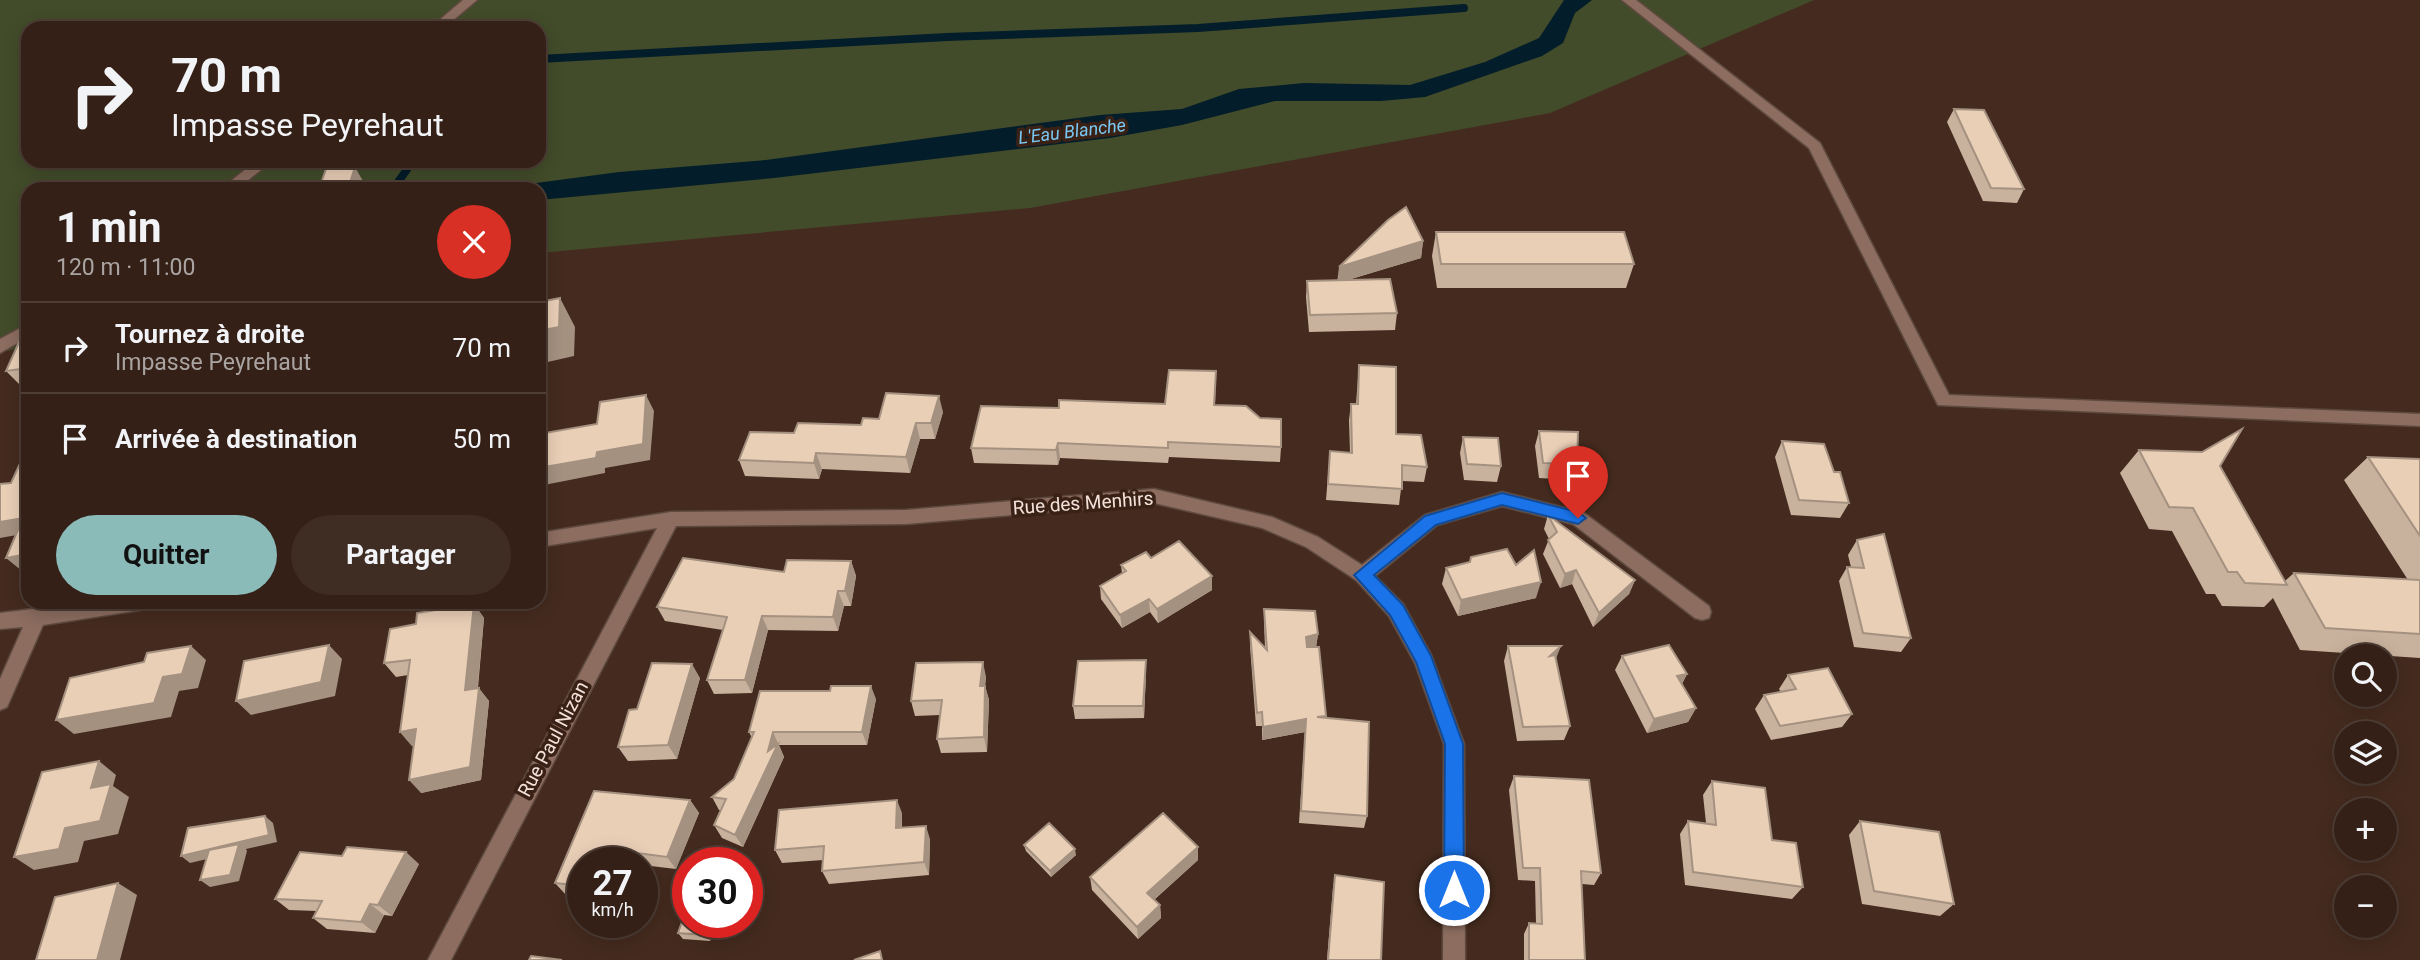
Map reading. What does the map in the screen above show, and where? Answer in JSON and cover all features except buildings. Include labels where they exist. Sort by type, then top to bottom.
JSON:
[{"type":"street","points":[[445,21],[471,0]]},
{"type":"street","points":[[1628,0],[1815,146],[1944,401],[2420,420]]},
{"type":"street","points":[[237,182],[256,168]]},
{"type":"street","points":[[0,347],[21,334]]},
{"type":"street","name":"Rue des Menhirs","points":[[546,539],[671,519],[906,517],[1154,496],[1266,522],[1312,542],[1363,575],[1396,610],[1424,661],[1454,744],[1454,960]]},
{"type":"street","points":[[1363,575],[1431,520],[1502,499],[1578,518],[1703,612]]},
{"type":"street","name":"Rue Paul Nizan","points":[[439,960],[671,519]]},
{"type":"street","points":[[0,621],[95,609]]},
{"type":"street","points":[[0,701],[37,618]]},
{"type":"green space","points":[[0,0],[1814,0],[1550,113],[1030,208],[546,252],[546,182],[21,182],[21,348],[0,352]]},
{"type":"water","points":[[1564,0],[1592,0],[1575,13],[1563,43],[1542,56],[1425,97],[1381,101],[1275,101],[1182,125],[1110,138],[774,178],[546,199],[546,182],[543,182],[619,172],[766,160],[1100,115],[1182,109],[1239,89],[1304,83],[1410,85],[1485,62],[1539,38]]},
{"type":"waterway","name":"L'Eau Blanche","points":[[546,59],[947,37],[1198,28],[1464,8]]},
{"type":"waterway","name":"L'Eau Blanche","points":[[398,182],[408,168]]},
{"type":"route","points":[[1454,890],[1454,744],[1424,661],[1396,610],[1363,575],[1431,520],[1502,499],[1578,518]]}]
